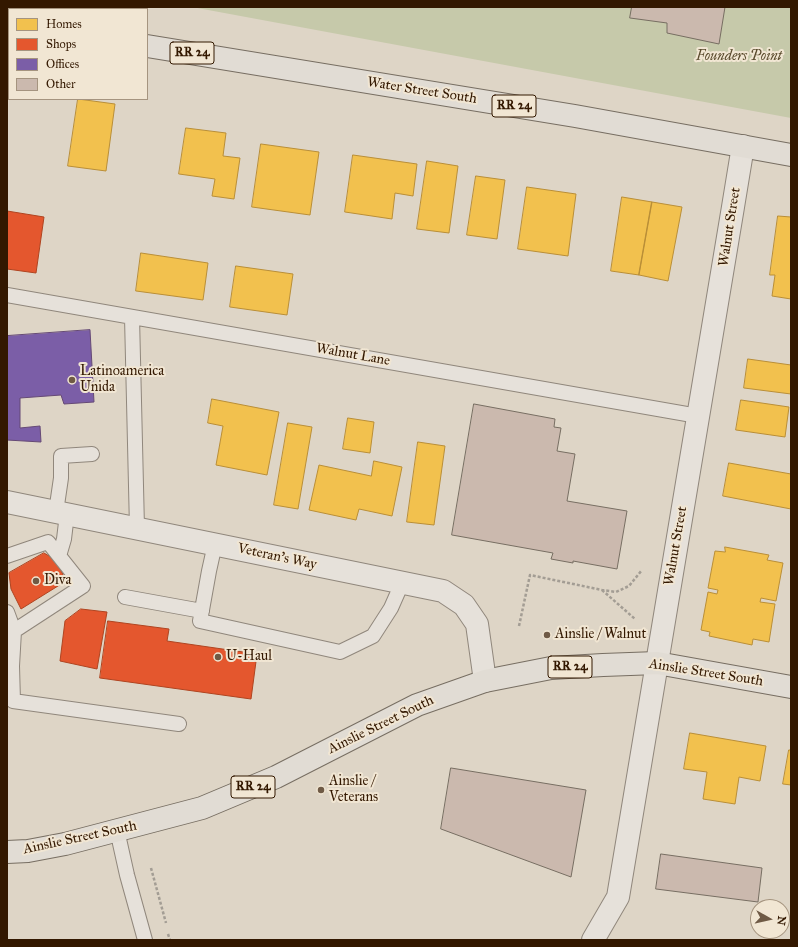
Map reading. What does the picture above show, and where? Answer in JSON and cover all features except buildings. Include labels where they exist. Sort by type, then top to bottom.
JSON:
[{"type":"main road","name":"Water Street South","points":[[148,46],[575,116],[791,155]]},
{"type":"main road","name":"Ainslie Street South","points":[[7,852],[28,851],[65,844],[202,808],[276,777],[417,705],[485,681],[551,668],[657,663],[791,687]]},
{"type":"street","name":"Walnut Street","points":[[593,940],[618,897],[734,208],[743,146]]},
{"type":"street","name":"Veteran's Way","points":[[7,502],[443,591],[464,605],[477,624],[485,681]]},
{"type":"lane","name":"Walnut Lane","points":[[7,295],[698,416]]},
{"type":"lane","points":[[132,317],[137,528]]},
{"type":"lane","points":[[59,556],[64,539],[61,513],[61,456],[92,454]]},
{"type":"lane","points":[[7,556],[48,542],[83,586],[14,631]]},
{"type":"lane","points":[[215,544],[200,621],[340,652],[373,636],[391,608],[402,582]]},
{"type":"lane","points":[[125,597],[202,611]]},
{"type":"lane","points":[[7,612],[14,631],[12,666],[14,701],[179,724]]},
{"type":"lane","points":[[117,830],[127,875],[145,940]]},
{"type":"path","points":[[519,626],[530,575],[616,592],[629,586],[642,570]]},
{"type":"path","points":[[602,590],[635,619]]},
{"type":"path","points":[[151,868],[166,926]]},
{"type":"path","points":[[168,933],[170,940]]},
{"type":"green space","name":"Founders Point","points":[[192,7],[791,7],[791,118]]},
{"type":"place","name":"Latinoamerica Unida","points":[[72,380]]},
{"type":"place","name":"Diva","points":[[36,581]]},
{"type":"place","name":"Ainslie / Walnut","points":[[547,635]]},
{"type":"place","name":"U-Haul","points":[[218,657]]},
{"type":"place","name":"Ainslie / Veterans","points":[[321,790]]}]
